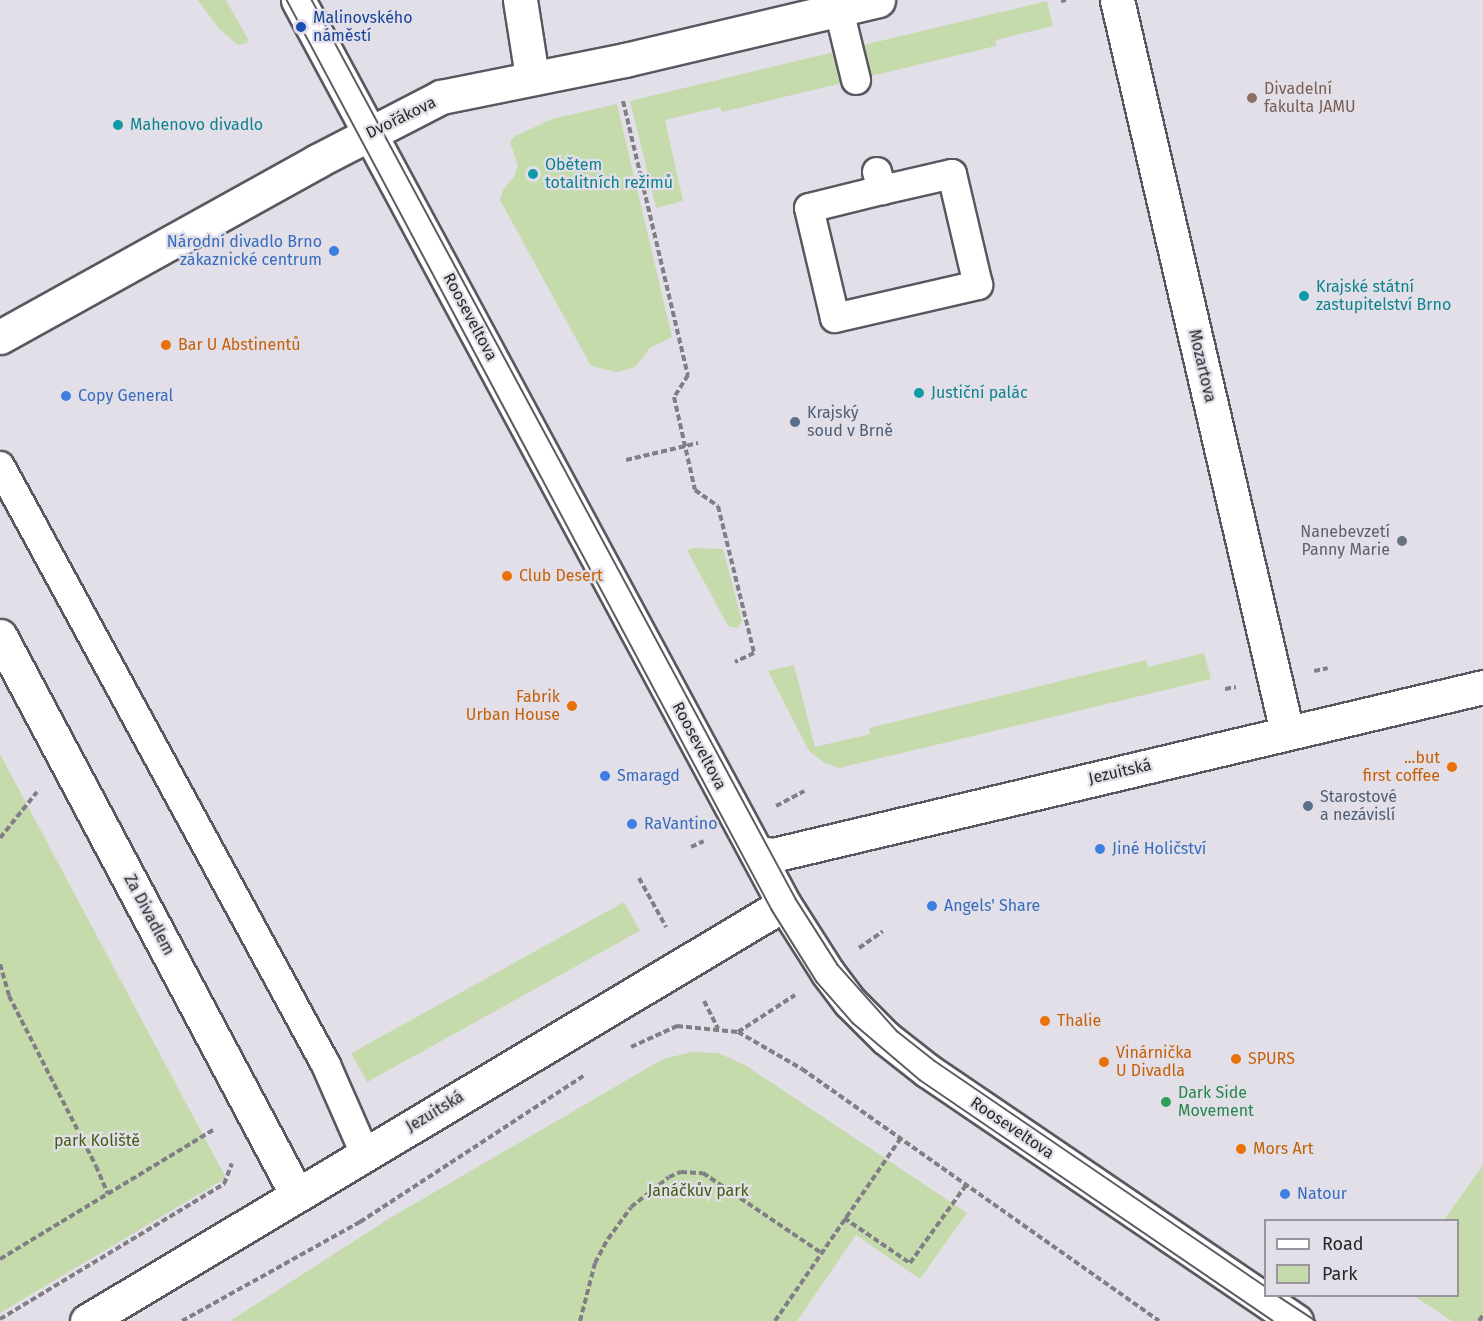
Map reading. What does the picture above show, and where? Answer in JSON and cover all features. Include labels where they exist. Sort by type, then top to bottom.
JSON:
[{"type":"street","name":"Rooseveltova","points":[[298,0],[784,904],[833,980],[850,1002],[886,1038],[938,1077],[1296,1321]]},
{"type":"street","points":[[520,0],[532,77]]},
{"type":"street","name":"Dvořákova","points":[[0,337],[369,133],[441,98],[532,77],[625,60],[878,0]]},
{"type":"street","name":"Mozartova","points":[[1117,0],[1287,732]]},
{"type":"street","name":"Za Divadlem","points":[[0,636],[297,1195]]},
{"type":"street","name":"Jezuitská","points":[[757,853],[773,855],[1483,687]]},
{"type":"street","name":"Jezuitská","points":[[87,1321],[784,904]]},
{"type":"lane","points":[[839,10],[856,80]]},
{"type":"lane","points":[[952,174],[978,285],[835,318],[809,208],[880,181],[952,174]]},
{"type":"lane","points":[[0,466],[326,1065],[365,1154]]},
{"type":"path","points":[[620,91],[688,375],[674,397],[695,490],[718,506],[754,653],[735,662]]},
{"type":"path","points":[[626,460],[698,443]]},
{"type":"path","points":[[0,838],[39,789]]},
{"type":"path","points":[[0,964],[9,996],[108,1194]]},
{"type":"path","points":[[628,1048],[677,1026],[738,1032],[802,1069],[1160,1321]]},
{"type":"path","points":[[182,1321],[360,1222],[589,1072]]},
{"type":"path","points":[[0,1259],[218,1127]]},
{"type":"path","points":[[775,1321],[820,1252],[901,1138]]},
{"type":"path","points":[[0,1318],[224,1184],[234,1159]]},
{"type":"path","points":[[580,1321],[595,1263],[608,1239],[631,1207],[669,1177],[681,1172],[703,1173],[820,1252]]},
{"type":"path","points":[[844,1218],[910,1263],[966,1185]]},
{"type":"path","points":[[1479,1321],[1483,1315]]},
{"type":"green space","points":[[198,0],[226,0],[248,39],[247,43],[238,45],[219,29]]},
{"type":"green space","points":[[1047,1],[1053,26],[996,40],[996,46],[722,112],[720,107],[665,120],[683,201],[656,208],[630,101]]},
{"type":"green space","points":[[617,104],[672,337],[650,348],[635,367],[617,372],[591,366],[500,200],[503,190],[514,176],[518,166],[510,142],[515,136],[552,119]]},
{"type":"green space","points":[[694,548],[723,549],[742,621],[738,628],[728,626],[687,550]]},
{"type":"green space","points":[[1204,653],[1211,679],[839,768],[823,762],[809,751],[768,671],[794,665],[815,747],[870,734],[869,728],[1146,660],[1148,667]]},
{"type":"green space","name":"park Koliště","points":[[0,754],[226,1178],[0,1313]]},
{"type":"green space","points":[[624,902],[640,931],[367,1082],[351,1053]]},
{"type":"green space","name":"Janáčkův park","points":[[692,1052],[718,1053],[745,1065],[967,1213],[920,1279],[856,1235],[797,1321],[230,1321],[390,1218],[663,1059]]},
{"type":"green space","points":[[1483,1165],[1483,1321],[1452,1321],[1416,1297],[1459,1297],[1459,1219],[1445,1219]]},
{"type":"tram line","points":[[287,0],[772,910],[817,982],[853,1023],[920,1080],[1273,1321]]},
{"type":"tram line","points":[[312,0],[796,899],[838,965],[897,1031],[935,1061],[1264,1286]]},
{"type":"tram line","points":[[1280,1297],[1316,1321]]},
{"type":"place","name":"Malinovského náměstí","points":[[301,27]]},
{"type":"place","name":"Divadelní fakulta JAMU","points":[[1252,98]]},
{"type":"place","name":"Mahenovo divadlo","points":[[118,125]]},
{"type":"place","name":"Obětem totalitních režimů","points":[[533,174]]},
{"type":"place","name":"Národní divadlo Brno zákaznické centrum","points":[[334,251]]},
{"type":"place","name":"Krajské státní zastupitelství Brno","points":[[1304,296]]},
{"type":"place","name":"Bar U Abstinentů","points":[[166,345]]},
{"type":"place","name":"Justiční palác","points":[[919,393]]},
{"type":"place","name":"Copy General","points":[[66,396]]},
{"type":"place","name":"Krajský soud v Brně","points":[[795,422]]},
{"type":"place","name":"Nanebevzetí Panny Marie","points":[[1402,541]]},
{"type":"place","name":"Club Desert","points":[[507,576]]},
{"type":"place","name":"Fabrik Urban House","points":[[572,706]]},
{"type":"place","name":"...but first coffee","points":[[1452,767]]},
{"type":"place","name":"Smaragd","points":[[605,776]]},
{"type":"place","name":"Starostové a nezávislí","points":[[1308,806]]},
{"type":"place","name":"RaVantino","points":[[632,824]]},
{"type":"place","name":"Jiné Holičství","points":[[1100,849]]},
{"type":"place","name":"Angels' Share","points":[[932,906]]},
{"type":"place","name":"Thalie","points":[[1045,1021]]},
{"type":"place","name":"SPURS","points":[[1236,1059]]},
{"type":"place","name":"Vinárnička U Divadla","points":[[1104,1062]]},
{"type":"place","name":"Dark Side Movement","points":[[1166,1102]]},
{"type":"place","name":"Mors Art","points":[[1241,1149]]},
{"type":"place","name":"Natour","points":[[1285,1194]]}]
